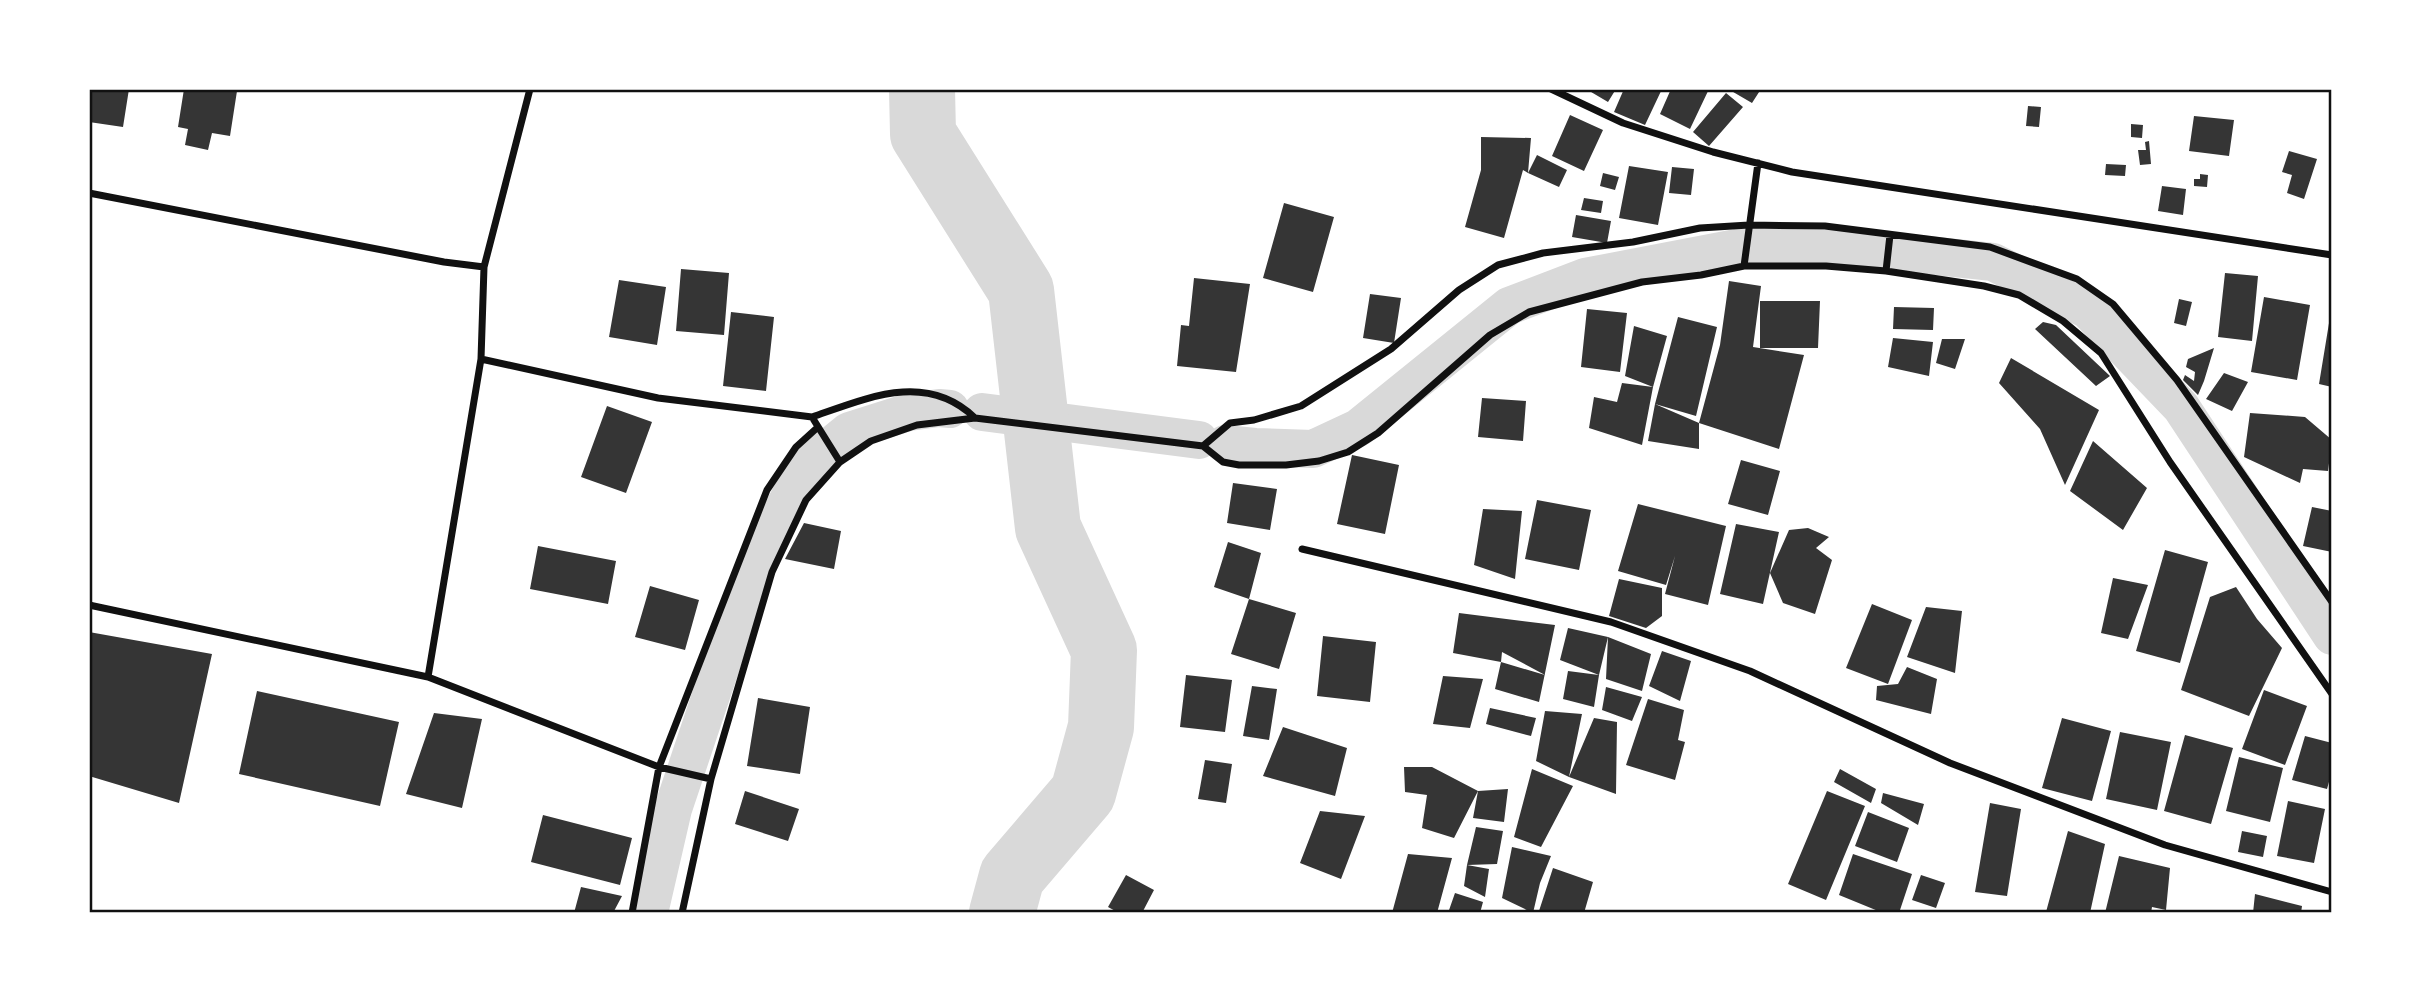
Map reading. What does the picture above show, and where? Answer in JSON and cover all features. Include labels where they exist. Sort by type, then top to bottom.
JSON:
[{"type":"street","points":[[428,677],[481,359],[484,267],[530,89]]},
{"type":"street","points":[[1551,89],[1623,123],[1713,152],[1792,172],[2332,256]]},
{"type":"street","points":[[1744,267],[1758,163]]},
{"type":"street","points":[[89,193],[444,262],[484,267]]},
{"type":"street","points":[[1203,446],[1230,423],[1254,420],[1301,406],[1391,349],[1459,290],[1498,265],[1543,253],[1633,243],[1700,228],[1748,230],[1825,226],[1890,238],[1990,247],[2077,279],[2113,304],[2178,380],[2332,602]]},
{"type":"street","points":[[1887,267],[1890,238]]},
{"type":"street","points":[[681,913],[711,779],[772,572],[806,500],[841,462],[871,441],[917,425],[975,418],[1203,446],[1223,462],[1240,465],[1286,465],[1319,461],[1348,452],[1378,433],[1490,335],[1529,312],[1642,282],[1744,267],[1887,267],[2019,295],[2063,321],[2101,354],[2170,462],[2332,694]]},
{"type":"street","points":[[481,359],[658,398],[812,417],[879,396],[909,391],[942,395],[961,404],[975,418]]},
{"type":"street","points":[[812,417],[841,462]]},
{"type":"street","points":[[632,913],[659,767],[767,490],[796,447],[818,427]]},
{"type":"street","points":[[1302,549],[1611,622],[1750,671],[1950,763],[2165,845],[2332,891]]},
{"type":"street","points":[[89,605],[428,677],[659,767],[711,779]]},
{"type":"building","points":[[89,89],[129,89],[123,127],[89,122]]},
{"type":"building","points":[[184,89],[237,91],[230,136],[212,133],[208,150],[185,145],[188,129],[178,127]]},
{"type":"building","points":[[1586,89],[1616,89],[1608,102]]},
{"type":"building","points":[[1624,89],[1662,89],[1645,125],[1614,112]]},
{"type":"building","points":[[1671,89],[1709,89],[1690,129],[1660,114]]},
{"type":"building","points":[[1728,89],[1761,89],[1752,103]]},
{"type":"building","points":[[1726,93],[1743,107],[1709,146],[1693,132]]},
{"type":"building","points":[[2028,106],[2041,107],[2039,127],[2026,126]]},
{"type":"building","points":[[1570,115],[1603,130],[1584,171],[1552,156]]},
{"type":"building","points":[[2194,116],[2234,120],[2229,156],[2189,151]]},
{"type":"building","points":[[2131,124],[2143,125],[2142,138],[2131,137]]},
{"type":"building","points":[[1481,137],[1531,138],[1528,173],[1523,170],[1504,238],[1465,227],[1481,170]]},
{"type":"building","points":[[2149,141],[2151,164],[2140,165],[2138,150],[2146,150],[2145,142]]},
{"type":"building","points":[[2289,151],[2317,159],[2304,199],[2287,193],[2292,175],[2282,172]]},
{"type":"building","points":[[1537,155],[1567,170],[1559,187],[1528,173]]},
{"type":"building","points":[[2106,164],[2126,165],[2125,176],[2105,175]]},
{"type":"building","points":[[1629,166],[1668,172],[1658,225],[1619,218]]},
{"type":"building","points":[[1672,167],[1694,169],[1691,195],[1669,193]]},
{"type":"building","points":[[1603,173],[1619,177],[1615,190],[1600,186]]},
{"type":"building","points":[[2200,174],[2208,175],[2207,187],[2194,186],[2194,179],[2200,179]]},
{"type":"building","points":[[2162,186],[2186,189],[2183,215],[2158,211]]},
{"type":"building","points":[[1584,198],[1603,201],[1601,213],[1581,210]]},
{"type":"building","points":[[1284,203],[1334,217],[1313,292],[1263,278]]},
{"type":"building","points":[[1576,215],[1611,221],[1607,243],[1572,237]]},
{"type":"building","points":[[681,269],[729,273],[724,335],[676,331]]},
{"type":"building","points":[[2225,273],[2258,276],[2252,341],[2218,337]]},
{"type":"building","points":[[1194,278],[1250,284],[1236,372],[1177,366],[1181,325],[1189,326]]},
{"type":"building","points":[[619,280],[666,287],[657,345],[609,337]]},
{"type":"building","points":[[1729,281],[1761,286],[1753,347],[1804,355],[1779,449],[1699,423],[1720,345]]},
{"type":"building","points":[[1370,294],[1401,298],[1394,343],[1363,338]]},
{"type":"building","points":[[2264,297],[2310,305],[2297,380],[2251,372]]},
{"type":"building","points":[[2179,299],[2192,302],[2186,326],[2174,323]]},
{"type":"building","points":[[1760,301],[1820,301],[1818,348],[1760,348]]},
{"type":"building","points":[[1894,307],[1934,308],[1933,330],[1893,329]]},
{"type":"building","points":[[1587,309],[1627,313],[1620,372],[1581,367]]},
{"type":"building","points":[[731,312],[774,317],[766,391],[723,386]]},
{"type":"building","points":[[1678,317],[1717,327],[1696,416],[1655,404]]},
{"type":"building","points":[[2332,317],[2332,387],[2319,384]]},
{"type":"building","points":[[2043,322],[2056,325],[2110,376],[2096,386],[2035,329]]},
{"type":"building","points":[[1634,326],[1667,336],[1653,387],[1625,376]]},
{"type":"building","points":[[1893,338],[1933,342],[1929,376],[1888,367]]},
{"type":"building","points":[[1942,339],[1965,339],[1955,369],[1936,363]]},
{"type":"building","points":[[2214,348],[2198,395],[2183,380],[2185,375],[2194,381],[2195,372],[2186,367],[2188,359]]},
{"type":"building","points":[[2011,358],[2099,410],[2065,485],[2040,429],[1999,383]]},
{"type":"building","points":[[2224,373],[2248,382],[2232,411],[2206,399]]},
{"type":"building","points":[[1622,383],[1653,387],[1642,445],[1589,428],[1594,397],[1617,402]]},
{"type":"building","points":[[1482,398],[1526,401],[1523,441],[1478,437]]},
{"type":"building","points":[[1655,404],[1699,423],[1699,449],[1648,441]]},
{"type":"building","points":[[607,406],[652,422],[626,493],[581,477]]},
{"type":"building","points":[[2250,413],[2305,417],[2332,440],[2328,471],[2303,469],[2300,483],[2244,457]]},
{"type":"building","points":[[2093,441],[2147,488],[2123,530],[2070,491]]},
{"type":"building","points":[[1352,455],[1399,465],[1385,534],[1337,524]]},
{"type":"building","points":[[1741,460],[1780,471],[1768,515],[1728,504]]},
{"type":"building","points":[[1233,483],[1277,489],[1270,530],[1227,523]]},
{"type":"building","points":[[1537,500],[1591,510],[1579,570],[1525,559]]},
{"type":"building","points":[[1638,504],[1726,526],[1708,605],[1665,594],[1675,556],[1666,585],[1618,571]]},
{"type":"building","points":[[2312,507],[2332,511],[2332,552],[2303,546]]},
{"type":"building","points":[[1483,509],[1522,511],[1515,579],[1474,565]]},
{"type":"building","points":[[804,523],[841,531],[834,569],[785,559]]},
{"type":"building","points":[[1736,524],[1779,532],[1763,604],[1720,594]]},
{"type":"building","points":[[1808,528],[1829,537],[1816,548],[1832,560],[1815,614],[1783,603],[1770,573],[1789,530]]},
{"type":"building","points":[[1228,542],[1261,553],[1249,599],[1214,587]]},
{"type":"building","points":[[538,546],[616,561],[608,604],[530,589]]},
{"type":"building","points":[[2165,550],[2208,562],[2180,663],[2136,651]]},
{"type":"building","points":[[2113,578],[2148,585],[2128,639],[2101,633]]},
{"type":"building","points":[[1619,579],[1662,588],[1662,616],[1646,628],[1609,616]]},
{"type":"building","points":[[650,586],[699,600],[685,650],[635,637]]},
{"type":"building","points":[[2236,587],[2257,619],[2282,648],[2249,716],[2181,690],[2210,597]]},
{"type":"building","points":[[1249,599],[1296,613],[1279,669],[1231,654]]},
{"type":"building","points":[[1872,604],[1912,620],[1888,684],[1846,668]]},
{"type":"building","points":[[1926,607],[1962,611],[1955,673],[1907,657]]},
{"type":"building","points":[[1459,613],[1555,625],[1545,675],[1502,652],[1501,662],[1453,653]]},
{"type":"building","points":[[1568,628],[1608,637],[1599,675],[1560,660]]},
{"type":"building","points":[[89,632],[212,654],[179,803],[89,776]]},
{"type":"building","points":[[1323,636],[1376,642],[1370,702],[1317,696]]},
{"type":"building","points":[[1608,637],[1651,654],[1642,691],[1606,679]]},
{"type":"building","points":[[1662,651],[1691,661],[1680,701],[1649,686]]},
{"type":"building","points":[[1501,662],[1545,675],[1539,702],[1495,689]]},
{"type":"building","points":[[1907,667],[1937,679],[1931,714],[1876,700],[1877,686],[1898,684]]},
{"type":"building","points":[[1568,671],[1599,675],[1594,707],[1563,699]]},
{"type":"building","points":[[1186,675],[1232,680],[1225,732],[1180,727]]},
{"type":"building","points":[[1443,676],[1483,679],[1470,728],[1433,724]]},
{"type":"building","points":[[1252,686],[1277,689],[1269,740],[1243,736]]},
{"type":"building","points":[[1606,687],[1642,697],[1632,721],[1602,710]]},
{"type":"building","points":[[2264,690],[2307,706],[2285,765],[2242,749]]},
{"type":"building","points":[[257,691],[399,722],[380,806],[239,774]]},
{"type":"building","points":[[758,698],[810,707],[800,774],[747,766]]},
{"type":"building","points":[[1648,699],[1684,710],[1678,740],[1685,742],[1675,780],[1626,765]]},
{"type":"building","points":[[1490,708],[1536,718],[1531,736],[1486,724]]},
{"type":"building","points":[[1545,711],[1582,714],[1569,777],[1536,761]]},
{"type":"building","points":[[434,713],[482,719],[462,808],[406,794]]},
{"type":"building","points":[[1594,718],[1617,722],[1616,794],[1569,777]]},
{"type":"building","points":[[2062,718],[2111,731],[2092,801],[2042,788]]},
{"type":"building","points":[[1283,727],[1347,748],[1335,796],[1263,776]]},
{"type":"building","points":[[2120,732],[2171,742],[2157,810],[2106,799]]},
{"type":"building","points":[[2185,735],[2233,748],[2211,824],[2164,811]]},
{"type":"building","points":[[2305,736],[2332,743],[2332,771],[2327,789],[2292,780]]},
{"type":"building","points":[[2239,757],[2283,768],[2270,822],[2226,811]]},
{"type":"building","points":[[1205,760],[1232,764],[1226,803],[1198,799]]},
{"type":"building","points":[[1404,767],[1432,767],[1478,791],[1454,838],[1422,828],[1427,795],[1405,792]]},
{"type":"building","points":[[1532,769],[1573,786],[1541,847],[1514,837]]},
{"type":"building","points":[[1840,769],[1876,789],[1871,803],[1834,782]]},
{"type":"building","points":[[1508,789],[1504,822],[1473,818],[1478,791]]},
{"type":"building","points":[[745,791],[799,809],[788,841],[735,824]]},
{"type":"building","points":[[1827,791],[1865,806],[1826,900],[1788,884]]},
{"type":"building","points":[[1883,793],[1924,804],[1918,825],[1881,803]]},
{"type":"building","points":[[2288,801],[2325,809],[2314,863],[2277,856]]},
{"type":"building","points":[[1990,803],[2021,809],[2007,896],[1975,892]]},
{"type":"building","points":[[1320,811],[1365,816],[1341,879],[1300,863]]},
{"type":"building","points":[[1868,812],[1909,828],[1897,862],[1855,846]]},
{"type":"building","points":[[543,815],[632,838],[620,885],[531,862]]},
{"type":"building","points":[[1476,827],[1503,831],[1497,864],[1467,865]]},
{"type":"building","points":[[2068,831],[2105,844],[2090,913],[2046,912]]},
{"type":"building","points":[[2242,831],[2267,836],[2263,857],[2238,852]]},
{"type":"building","points":[[1512,847],[1551,856],[1540,883],[1533,913],[1502,898]]},
{"type":"building","points":[[1408,854],[1452,858],[1437,913],[1392,913]]},
{"type":"building","points":[[1853,854],[1912,874],[1899,913],[1883,913],[1839,895]]},
{"type":"building","points":[[2119,856],[2170,868],[2166,910],[2152,907],[2151,913],[2105,913]]},
{"type":"building","points":[[1467,865],[1489,869],[1485,897],[1464,886]]},
{"type":"building","points":[[1553,868],[1593,882],[1584,913],[1539,911]]},
{"type":"building","points":[[1126,875],[1154,890],[1142,913],[1119,913],[1108,907]]},
{"type":"building","points":[[1921,875],[1945,883],[1936,908],[1912,900]]},
{"type":"building","points":[[581,887],[622,896],[613,913],[574,913]]},
{"type":"building","points":[[1455,893],[1483,902],[1480,913],[1448,913]]},
{"type":"building","points":[[2255,894],[2302,906],[2301,913],[2253,913]]},
{"type":"waterway","points":[[922,89],[923,134],[1021,290],[1048,528],[1104,650],[1101,727],[1083,793],[1012,876],[1002,913]]},
{"type":"waterway","points":[[1225,444],[1313,449],[1358,428],[1509,306],[1585,277],[1742,247],[1880,250],[1993,262],[2088,310],[2181,407],[2332,636]]},
{"type":"waterway","points":[[649,913],[673,809],[744,597],[765,545],[805,467],[849,431],[909,412],[950,409]]},
{"type":"waterway","points":[[982,412],[1199,440]]}]
